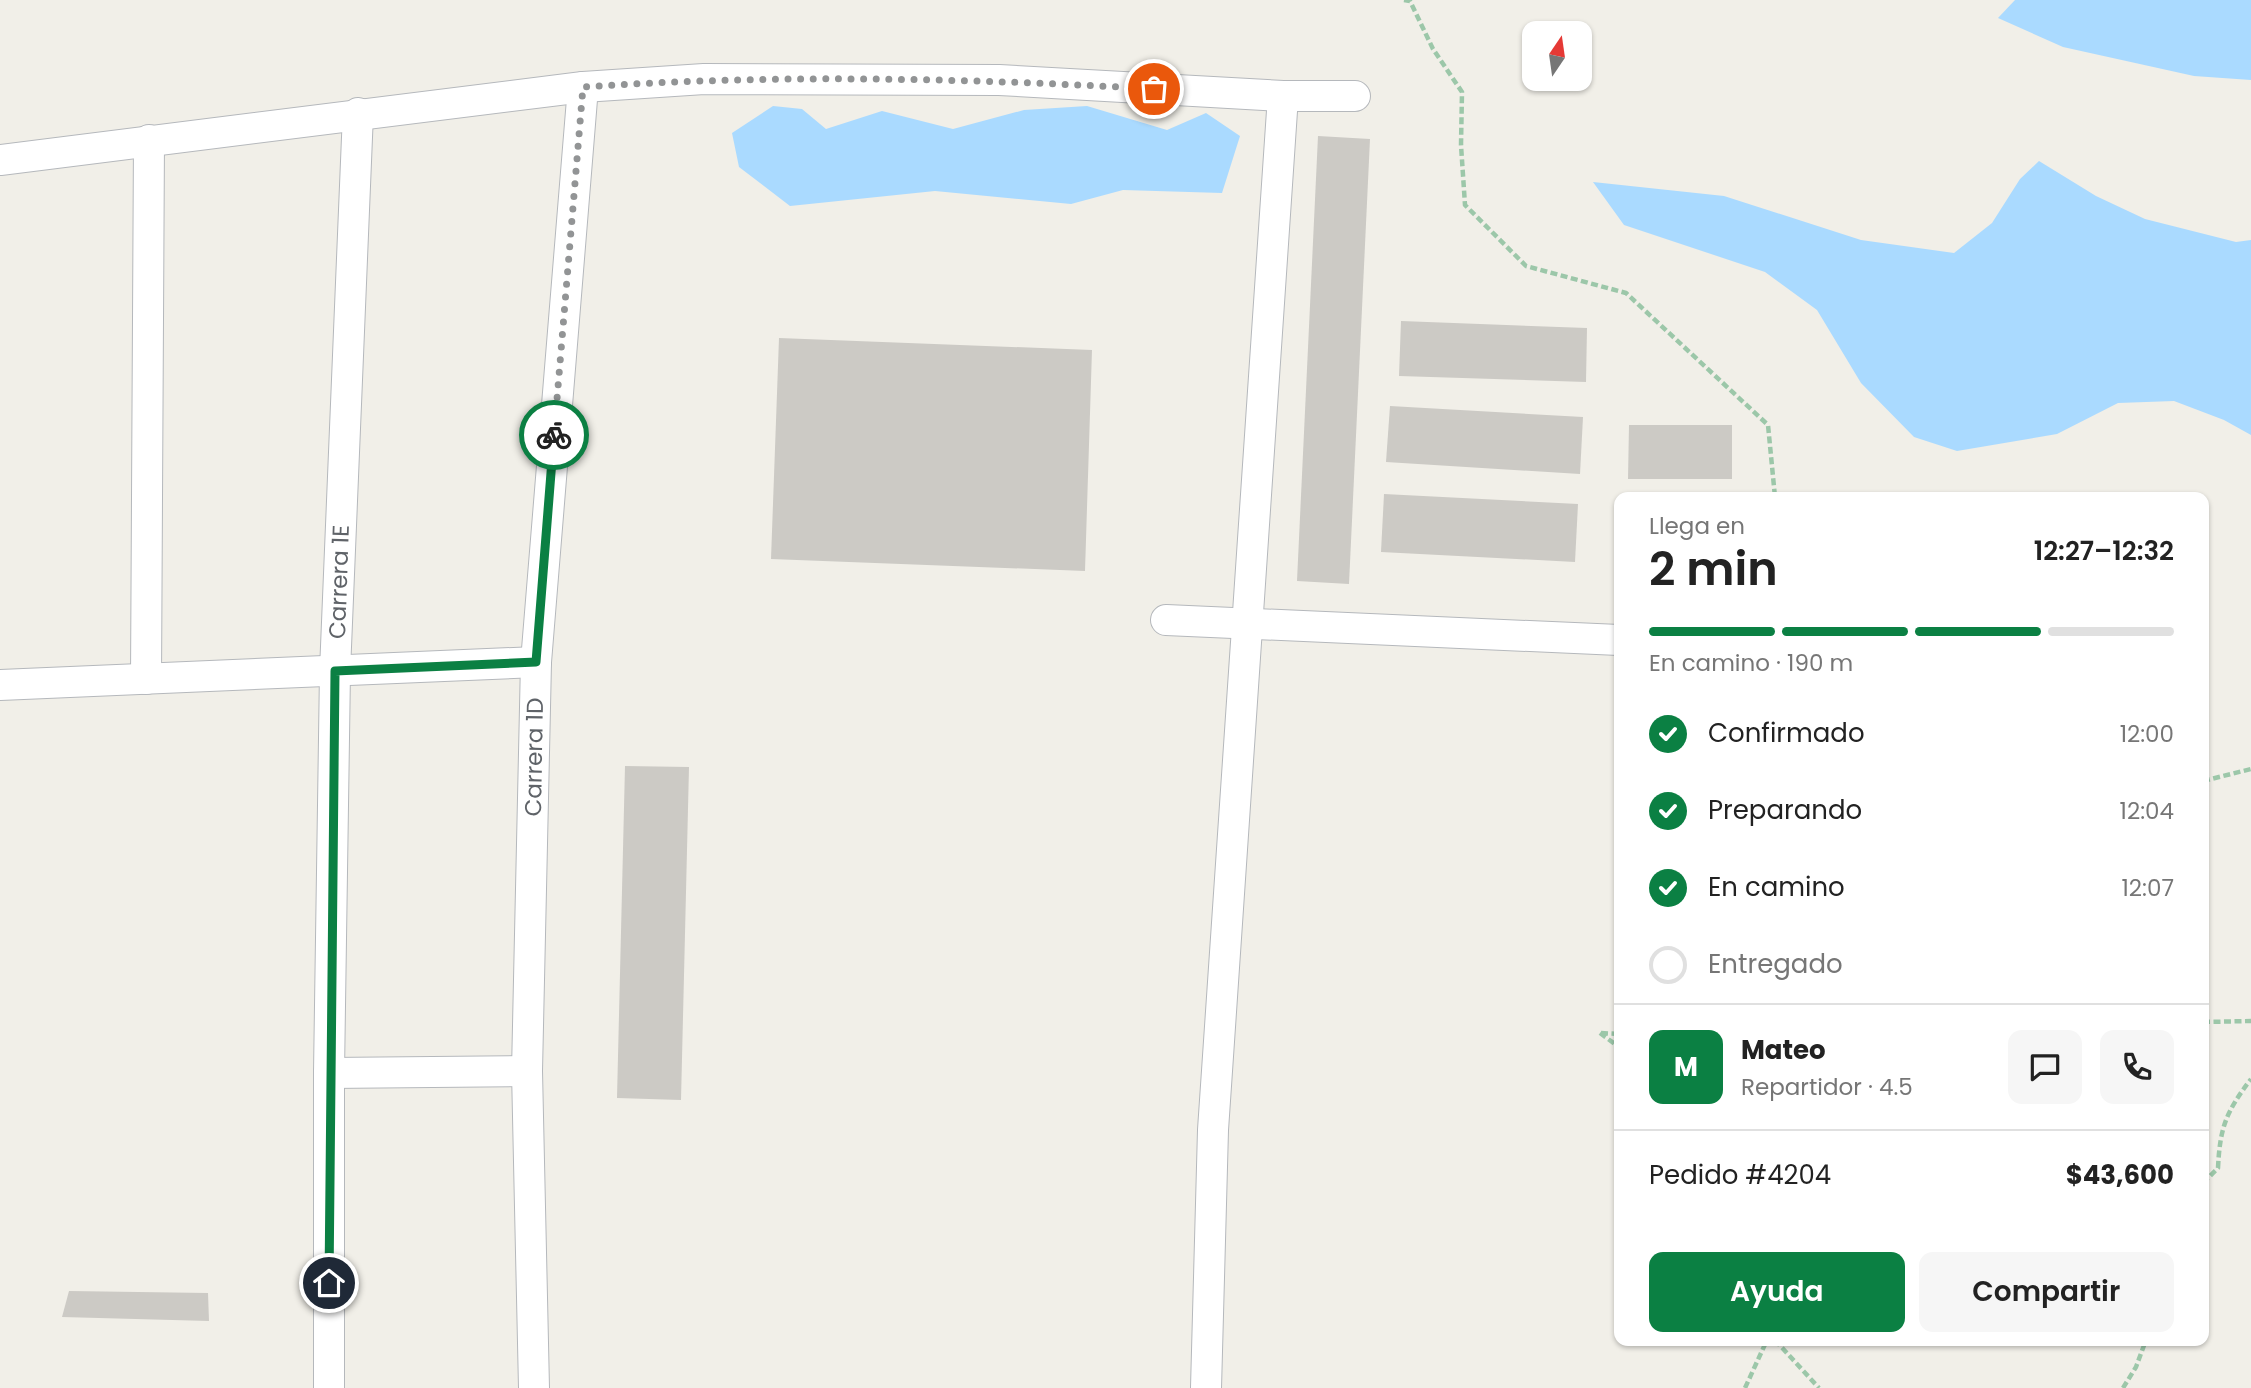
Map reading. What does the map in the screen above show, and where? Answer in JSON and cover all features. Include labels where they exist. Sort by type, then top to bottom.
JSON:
[{"type":"street","points":[[0,160],[358,113],[583,87],[704,79],[999,80],[1283,96],[1355,96]]},
{"type":"street","name":"Carrera 1D","points":[[534,1388],[527,1071],[536,662],[583,87]]},
{"type":"street","points":[[1206,1388],[1213,1130],[1283,96]]},
{"type":"street","name":"Carrera 1E","points":[[329,1388],[335,671],[358,113]]},
{"type":"street","points":[[146,679],[149,140]]},
{"type":"street","points":[[1166,620],[1614,640]]},
{"type":"street","points":[[0,685],[536,662]]},
{"type":"street","points":[[330,1073],[527,1071]]},
{"type":"path","points":[[1404,0],[1410,1],[1433,49],[1462,92],[1461,145],[1465,205],[1526,266],[1626,293],[1768,425],[1775,492]]},
{"type":"path","points":[[2209,780],[2251,769]]},
{"type":"path","points":[[2209,1022],[2251,1021]]},
{"type":"path","points":[[1614,1034],[1600,1033],[1614,1043]]},
{"type":"path","points":[[2209,1177],[2218,1168],[2220,1135],[2233,1102],[2251,1079]]},
{"type":"path","points":[[1745,1388],[1764,1346]]},
{"type":"path","points":[[1780,1346],[1819,1388]]},
{"type":"path","points":[[2123,1388],[2136,1367],[2144,1346]]},
{"type":"water","points":[[2015,0],[2251,0],[2251,80],[2194,76],[2063,47],[1998,18]]},
{"type":"water","points":[[773,106],[802,109],[826,129],[882,111],[953,129],[1024,110],[1087,106],[1167,130],[1206,113],[1240,136],[1222,193],[1123,190],[1071,204],[935,191],[790,206],[739,167],[732,133]]},
{"type":"water","points":[[2039,161],[2096,196],[2145,219],[2236,242],[2251,240],[2251,435],[2224,420],[2174,401],[2118,403],[2057,434],[1957,451],[1914,437],[1861,383],[1817,310],[1765,272],[1624,225],[1593,182],[1724,196],[1861,240],[1954,253],[1992,223],[2020,179]]},
{"type":"building","points":[[1318,136],[1370,139],[1349,584],[1297,581]]},
{"type":"building","points":[[1401,321],[1587,328],[1586,382],[1399,376]]},
{"type":"building","points":[[779,338],[1092,350],[1085,571],[771,559]]},
{"type":"building","points":[[1390,406],[1583,417],[1580,474],[1386,462]]},
{"type":"building","points":[[1629,425],[1732,425],[1732,479],[1628,479]]},
{"type":"building","points":[[1384,494],[1578,504],[1575,562],[1381,552]]},
{"type":"building","points":[[625,766],[689,767],[681,1100],[617,1098]]},
{"type":"building","points":[[69,1291],[208,1293],[209,1321],[62,1317]]},
{"type":"way so far","points":[[554,435],[583,87],[704,79],[757,79],[999,80],[1154,89]]},
{"type":"route","points":[[329,1283],[335,671],[536,662],[554,435]]}]
